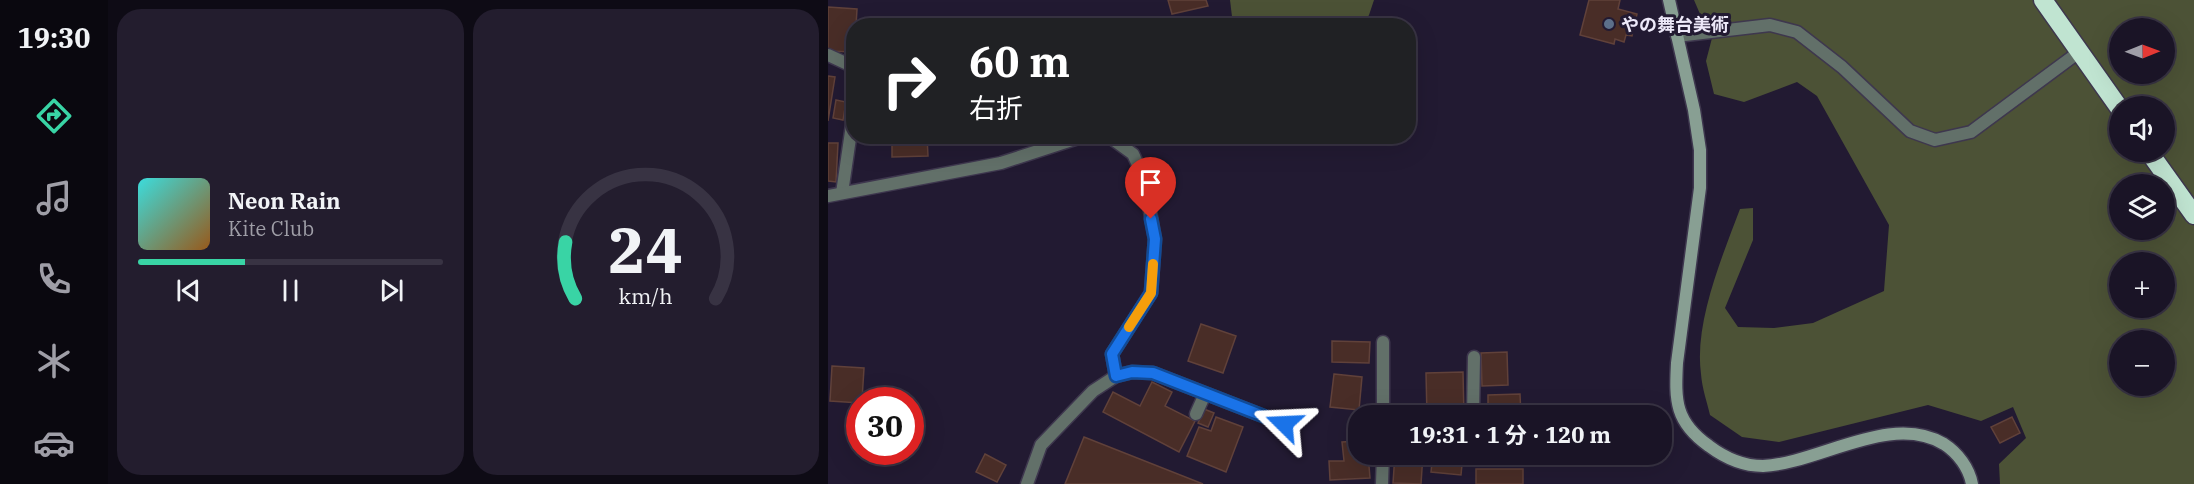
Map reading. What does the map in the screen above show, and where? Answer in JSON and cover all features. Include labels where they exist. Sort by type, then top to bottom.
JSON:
[{"type":"highway","points":[[2043,0],[2111,96]]},
{"type":"highway","points":[[2156,162],[2194,215]]},
{"type":"street","points":[[1669,0],[1694,110],[1700,150],[1700,188],[1677,363],[1678,408],[1686,427],[1699,439],[1727,457],[1737,462],[1761,466],[1790,463],[1892,434],[1918,434],[1936,439],[1953,449],[1963,463],[1972,484]]},
{"type":"street","points":[[1677,36],[1770,25],[1797,32],[1842,67],[1910,131],[1935,140],[1971,132],[2079,52]]},
{"type":"street","points":[[828,55],[846,63]]},
{"type":"street","points":[[842,193],[849,144]]},
{"type":"street","points":[[828,196],[1001,163],[1060,144]]},
{"type":"street","points":[[1116,376],[1112,354],[1151,293],[1155,239],[1143,178],[1133,154],[1119,144]]},
{"type":"street","points":[[1383,342],[1383,405]]},
{"type":"street","points":[[1473,405],[1474,357]]},
{"type":"street","points":[[1027,484],[1041,445],[1093,391],[1116,376],[1132,372],[1153,373],[1284,424]]},
{"type":"street","points":[[1196,414],[1205,394]]},
{"type":"street","points":[[1382,484],[1383,465]]},
{"type":"green space","points":[[1230,0],[1374,0],[1367,18],[1232,18]]},
{"type":"green space","points":[[1694,0],[2194,0],[2194,484],[2000,484],[1999,464],[2026,438],[2013,407],[1981,421],[1928,405],[1779,442],[1742,437],[1710,415],[1701,374],[1702,333],[1711,290],[1740,209],[1753,208],[1753,240],[1725,308],[1738,327],[1774,328],[1813,323],[1884,291],[1889,225],[1817,96],[1797,82],[1744,102],[1714,94],[1706,61],[1717,19],[1700,14]]},
{"type":"building","points":[[1168,0],[1206,0],[1208,6],[1172,14]]},
{"type":"building","name":"やの舞台美術","points":[[1589,0],[1620,0],[1618,9],[1637,14],[1632,36],[1626,35],[1624,42],[1615,39],[1614,44],[1580,35]]},
{"type":"building","points":[[828,7],[857,9],[856,18],[846,18],[846,52],[828,51]]},
{"type":"building","points":[[828,76],[835,77],[828,121]]},
{"type":"building","points":[[836,100],[846,102],[843,120],[833,118]]},
{"type":"building","points":[[828,143],[838,143],[836,182],[828,181]]},
{"type":"building","points":[[892,144],[927,144],[928,156],[892,157]]},
{"type":"building","points":[[1201,324],[1236,336],[1223,373],[1188,361]]},
{"type":"building","points":[[1332,341],[1370,342],[1369,363],[1332,362]]},
{"type":"building","points":[[1507,352],[1508,385],[1482,386],[1481,353]]},
{"type":"building","points":[[832,366],[864,368],[863,387],[846,387],[846,402],[830,401]]},
{"type":"building","points":[[1463,372],[1464,405],[1427,405],[1426,373]]},
{"type":"building","points":[[1334,374],[1362,377],[1359,405],[1348,405],[1348,409],[1330,407]]},
{"type":"building","points":[[1152,382],[1172,392],[1165,406],[1195,421],[1179,452],[1103,412],[1113,392],[1140,406]]},
{"type":"building","points":[[1520,394],[1520,405],[1488,405],[1488,395]]},
{"type":"building","points":[[1204,409],[1214,413],[1208,427],[1198,423]]},
{"type":"building","points":[[1216,417],[1243,427],[1226,472],[1187,456],[1199,427],[1211,431]]},
{"type":"building","points":[[2012,417],[2020,433],[2000,443],[1991,427]]},
{"type":"building","points":[[1084,437],[1203,484],[1065,484]]},
{"type":"building","points":[[1342,442],[1348,442],[1348,465],[1369,465],[1370,478],[1330,480],[1329,461],[1344,461]]},
{"type":"building","points":[[985,454],[1006,465],[997,482],[976,472]]},
{"type":"building","points":[[1394,465],[1422,465],[1421,484],[1393,483]]},
{"type":"building","points":[[1432,465],[1462,465],[1461,475],[1431,472]]},
{"type":"building","points":[[1487,465],[1511,465],[1511,466]]},
{"type":"building","points":[[1476,469],[1523,469],[1523,484],[1476,484]]},
{"type":"slow traffic","points":[[1129,327],[1151,293],[1153,264]]},
{"type":"place","name":"やの舞台美術","points":[[1609,24]]},
{"type":"route","points":[[1151,219],[1155,239],[1151,293],[1112,354],[1116,376],[1132,372],[1153,373],[1284,424]]}]
